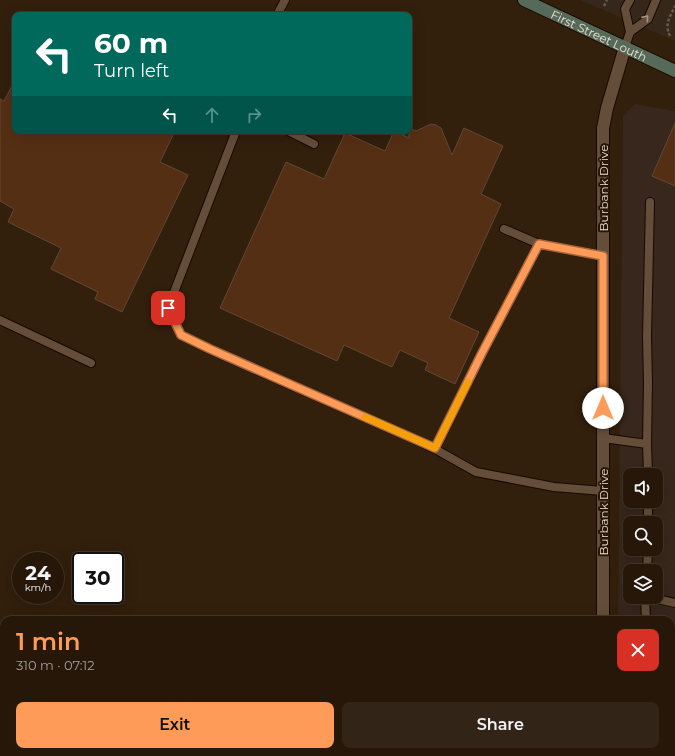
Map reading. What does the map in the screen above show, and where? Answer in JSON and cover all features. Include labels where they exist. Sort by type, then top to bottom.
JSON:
[{"type":"street","name":"First Street Louth","points":[[524,0],[675,71]]},
{"type":"street","name":"Burbank Drive","points":[[603,616],[603,128],[607,108],[625,47]]},
{"type":"lane","points":[[279,12],[284,0]]},
{"type":"lane","points":[[625,47],[630,32],[626,9],[630,0]]},
{"type":"lane","points":[[630,32],[648,19],[656,0]]},
{"type":"lane","points":[[235,134],[168,308],[181,335],[435,448],[476,472],[554,486],[603,491]]},
{"type":"lane","points":[[294,134],[314,144]]},
{"type":"lane","points":[[648,468],[647,337],[650,202]]},
{"type":"lane","points":[[504,229],[539,244],[603,256]]},
{"type":"lane","points":[[435,448],[482,353],[539,244]]},
{"type":"lane","points":[[0,320],[91,363]]},
{"type":"lane","points":[[603,438],[647,444]]},
{"type":"lane","points":[[663,600],[675,603]]},
{"type":"lane","points":[[645,604],[646,616]]},
{"type":"path","points":[[604,6],[606,0]]},
{"type":"path","points":[[670,36],[666,30],[667,24],[675,6]]},
{"type":"shaded area","points":[[580,0],[675,0],[675,41]]},
{"type":"shaded area","points":[[635,104],[675,111],[675,616],[618,616],[623,116]]},
{"type":"building","points":[[12,86],[12,134],[174,134],[160,162],[188,175],[122,312],[95,299],[98,292],[51,269],[61,248],[8,222],[14,209],[0,201],[0,99],[4,101]]},
{"type":"building","points":[[675,123],[675,186],[652,176]]},
{"type":"building","points":[[431,124],[441,128],[452,155],[464,128],[503,146],[481,194],[501,204],[449,318],[479,332],[455,384],[425,370],[428,363],[400,350],[392,367],[344,345],[337,361],[220,308],[286,162],[324,179],[345,134],[385,151],[393,134],[400,134],[409,138],[409,134],[412,134],[412,129],[416,131]]},
{"type":"slow traffic","points":[[365,417],[435,448],[468,382]]},
{"type":"route","points":[[168,308],[181,335],[435,448],[482,353],[539,244],[603,256],[603,408]]}]
